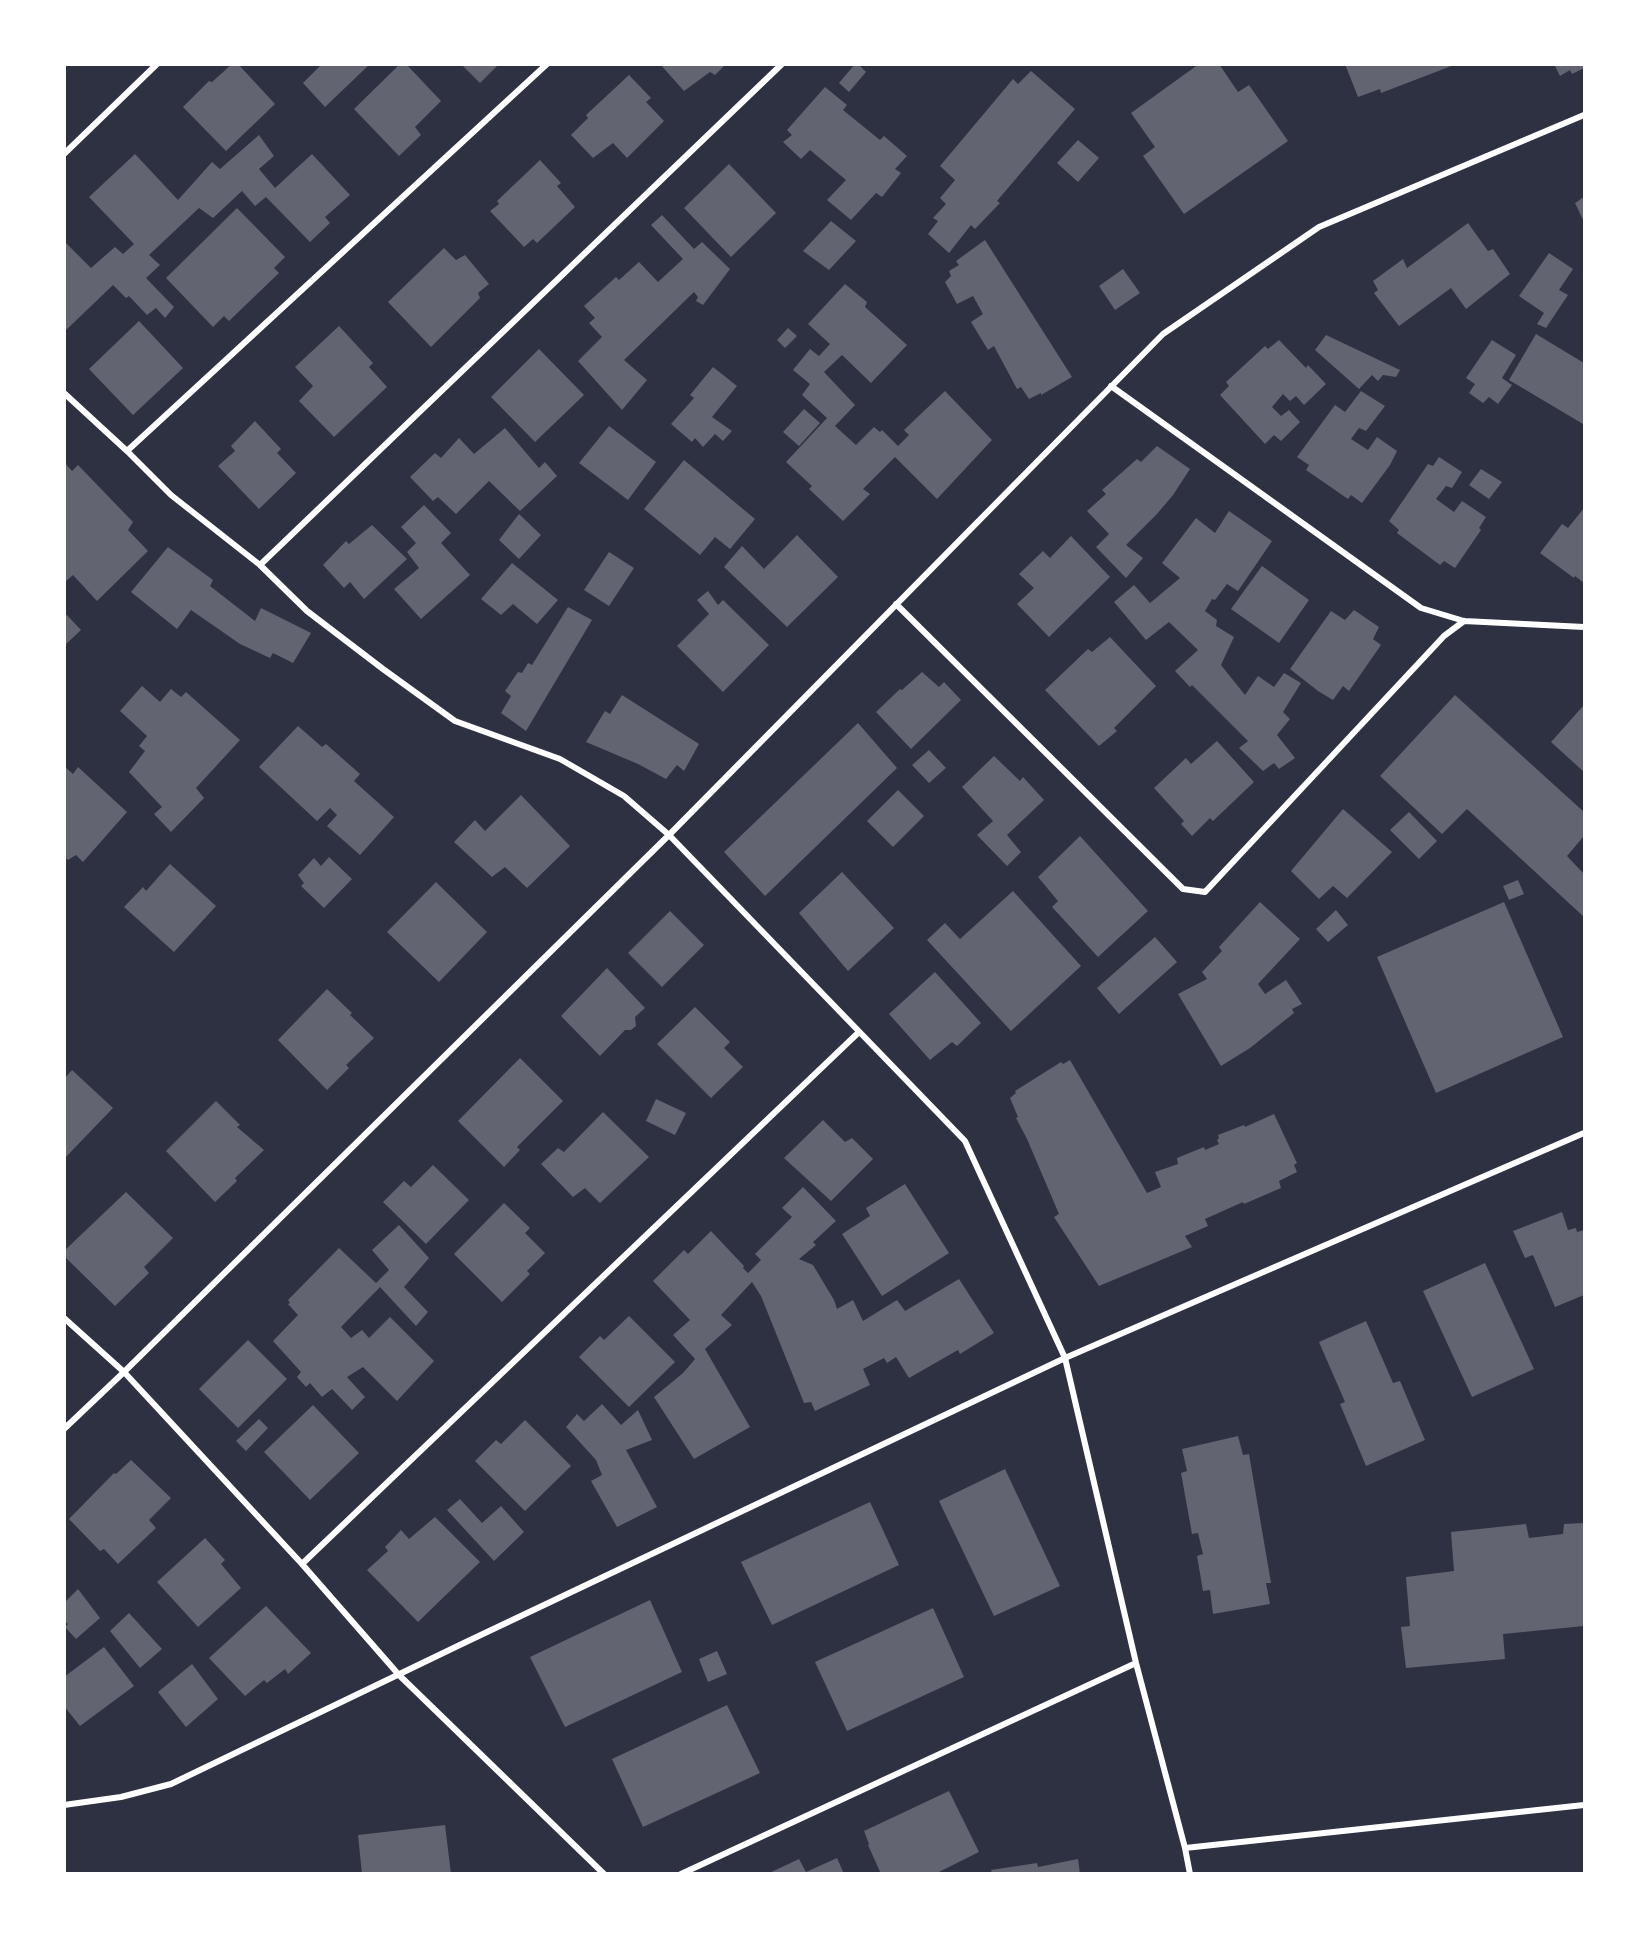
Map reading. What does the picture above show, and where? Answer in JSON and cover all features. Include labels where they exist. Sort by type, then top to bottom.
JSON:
[{"type":"street","points":[[64,154],[157,64]]},
{"type":"street","points":[[127,451],[547,64]]},
{"type":"street","points":[[260,565],[782,64]]},
{"type":"street","points":[[64,1429],[669,835],[1163,334],[1319,227],[1584,116]]},
{"type":"street","points":[[1111,386],[1421,608],[1464,621],[1584,627]]},
{"type":"street","points":[[64,393],[171,495],[260,565],[307,611],[455,721],[561,759],[624,796],[669,835],[965,1141],[1065,1358],[1136,1663],[1190,1874]]},
{"type":"street","points":[[896,604],[1183,889],[1205,892],[1444,636],[1464,621]]},
{"type":"street","points":[[302,1564],[859,1032]]},
{"type":"street","points":[[64,1805],[121,1797],[171,1784],[1065,1358],[1584,1133]]},
{"type":"street","points":[[64,1318],[124,1372],[302,1564],[399,1675],[604,1874]]},
{"type":"street","points":[[681,1874],[1136,1663]]},
{"type":"street","points":[[1185,1848],[1584,1805]]},
{"type":"building","points":[[232,64],[238,64],[275,104],[226,151],[183,107],[209,81],[212,82]]},
{"type":"building","points":[[322,64],[370,64],[325,107],[303,83]]},
{"type":"building","points":[[400,64],[406,64],[441,101],[415,127],[421,135],[399,156],[354,109]]},
{"type":"building","points":[[461,64],[499,64],[480,83]]},
{"type":"building","points":[[660,64],[726,64],[715,75],[710,72],[684,91]]},
{"type":"building","points":[[855,64],[866,72],[849,92],[839,83]]},
{"type":"building","points":[[1199,64],[1219,64],[1238,92],[1249,85],[1288,141],[1184,214],[1143,156],[1155,147],[1131,113]]},
{"type":"building","points":[[1345,64],[1454,65],[1381,93],[1380,89],[1358,97]]},
{"type":"building","points":[[1554,64],[1584,64],[1584,68],[1572,74],[1570,70],[1560,76]]},
{"type":"building","points":[[1031,71],[1075,109],[997,201],[1000,203],[975,229],[971,225],[949,253],[928,234],[938,221],[933,218],[946,204],[940,198],[955,180],[940,166],[1013,79],[1018,84]]},
{"type":"building","points":[[629,75],[651,98],[646,102],[664,121],[627,158],[613,143],[593,158],[571,135],[588,118],[586,115]]},
{"type":"building","points":[[825,87],[847,105],[843,110],[880,140],[884,136],[907,156],[895,169],[901,173],[882,197],[876,193],[851,220],[827,200],[846,180],[810,150],[801,159],[783,142],[792,135],[787,130]]},
{"type":"building","points":[[259,135],[274,156],[259,169],[275,188],[312,154],[350,195],[325,217],[330,223],[310,242],[266,197],[255,206],[242,191],[213,218],[199,208],[149,255],[160,265],[146,278],[174,307],[165,318],[156,308],[147,315],[129,296],[126,298],[113,285],[64,332],[64,241],[91,268],[115,247],[123,254],[134,244],[89,197],[135,154],[178,200],[212,162],[220,169]]},
{"type":"building","points":[[1078,140],[1099,158],[1078,182],[1057,163]]},
{"type":"building","points":[[540,160],[561,183],[557,186],[575,207],[537,243],[533,239],[524,247],[490,211],[499,204],[497,201]]},
{"type":"building","points":[[729,164],[776,213],[731,257],[684,208]]},
{"type":"building","points":[[1584,197],[1584,222],[1575,203]]},
{"type":"building","points":[[237,208],[285,257],[274,268],[279,273],[229,321],[224,316],[213,327],[166,278]]},
{"type":"building","points":[[662,215],[694,249],[702,242],[730,269],[703,305],[696,301],[698,297],[694,292],[624,360],[647,380],[622,410],[578,361],[602,337],[589,323],[595,318],[584,306],[616,277],[619,280],[639,262],[658,282],[683,259],[651,225]]},
{"type":"building","points":[[831,221],[856,241],[829,270],[803,251]]},
{"type":"building","points":[[1468,223],[1488,251],[1493,249],[1510,274],[1466,309],[1451,288],[1399,326],[1374,293],[1378,290],[1373,281],[1403,259],[1407,268]]},
{"type":"building","points":[[985,240],[1072,377],[1041,395],[1041,393],[1029,399],[1021,387],[1017,389],[994,346],[988,350],[971,322],[983,314],[973,296],[957,304],[945,282],[951,276],[949,271],[959,265],[956,261]]},
{"type":"building","points":[[444,248],[456,260],[465,255],[489,284],[478,293],[480,298],[431,347],[388,302]]},
{"type":"building","points":[[1549,253],[1573,269],[1559,290],[1568,295],[1546,328],[1537,324],[1544,313],[1519,296]]},
{"type":"building","points":[[1123,269],[1140,293],[1115,310],[1099,286]]},
{"type":"building","points":[[845,284],[867,302],[865,307],[907,345],[871,383],[842,355],[824,372],[855,405],[835,426],[856,445],[874,427],[880,432],[882,430],[898,446],[909,435],[904,430],[945,391],[992,440],[937,499],[895,457],[863,489],[870,494],[843,521],[809,489],[812,486],[786,462],[827,418],[802,395],[810,384],[793,370],[810,349],[819,356],[830,344],[808,324]]},
{"type":"building","points":[[139,321],[183,368],[133,415],[89,369]]},
{"type":"building","points":[[339,326],[373,363],[369,367],[387,387],[334,437],[299,401],[313,386],[295,367]]},
{"type":"building","points":[[788,328],[797,336],[785,348],[777,340]]},
{"type":"building","points":[[1536,334],[1584,363],[1583,424],[1509,380]]},
{"type":"building","points":[[1326,335],[1400,370],[1396,377],[1383,375],[1378,381],[1372,375],[1359,389],[1315,350]]},
{"type":"building","points":[[1279,340],[1306,368],[1308,365],[1326,384],[1304,405],[1296,396],[1290,401],[1283,394],[1272,407],[1281,416],[1289,410],[1300,422],[1281,441],[1274,435],[1265,444],[1220,395],[1229,386],[1226,382],[1265,346],[1268,349]]},
{"type":"building","points":[[1492,340],[1516,355],[1502,378],[1512,385],[1498,404],[1489,397],[1483,403],[1469,393],[1475,384],[1466,378]]},
{"type":"building","points":[[539,349],[584,395],[535,442],[491,397]]},
{"type":"building","points":[[713,367],[737,386],[712,417],[732,431],[723,441],[715,434],[703,447],[695,438],[692,442],[671,424],[694,398],[690,395]]},
{"type":"building","points":[[1361,391],[1385,406],[1366,431],[1359,428],[1351,439],[1368,450],[1377,437],[1397,451],[1390,465],[1362,503],[1351,495],[1348,499],[1306,470],[1309,465],[1297,457],[1335,405],[1345,412]]},
{"type":"building","points":[[804,409],[820,423],[799,446],[783,432]]},
{"type":"building","points":[[255,421],[281,449],[277,453],[296,473],[259,509],[218,466],[235,451],[231,446]]},
{"type":"building","points":[[609,426],[656,462],[628,500],[579,463]]},
{"type":"building","points":[[505,428],[539,468],[545,462],[557,476],[520,511],[489,481],[456,514],[438,497],[433,501],[410,477],[435,453],[441,458],[459,438],[474,454]]},
{"type":"building","points":[[1157,446],[1190,469],[1157,514],[1126,545],[1143,558],[1126,578],[1096,547],[1109,534],[1087,511],[1106,494],[1102,490],[1137,459],[1141,462]]},
{"type":"building","points":[[1439,457],[1462,472],[1452,488],[1446,486],[1436,499],[1454,512],[1462,501],[1486,517],[1479,528],[1481,530],[1455,568],[1444,561],[1440,565],[1397,533],[1399,530],[1389,521],[1428,464],[1433,466]]},
{"type":"building","points":[[684,460],[755,519],[730,549],[715,537],[700,555],[644,509]]},
{"type":"building","points":[[64,462],[72,471],[78,465],[133,522],[128,530],[148,551],[97,601],[73,575],[66,581],[64,580]]},
{"type":"building","points":[[1481,469],[1502,482],[1489,499],[1469,485]]},
{"type":"building","points":[[424,505],[451,533],[441,543],[470,575],[421,619],[394,589],[419,568],[407,552],[416,543],[401,527]]},
{"type":"building","points":[[1584,508],[1584,583],[1540,553],[1562,524],[1568,528]]},
{"type":"building","points":[[1229,511],[1272,541],[1238,591],[1227,584],[1215,600],[1212,599],[1205,611],[1217,620],[1216,626],[1234,637],[1221,665],[1245,695],[1258,676],[1274,687],[1284,673],[1301,683],[1283,712],[1290,719],[1277,735],[1295,758],[1279,769],[1274,763],[1263,771],[1239,748],[1248,741],[1175,671],[1198,650],[1169,622],[1146,640],[1114,602],[1134,585],[1150,603],[1180,578],[1162,563],[1196,518],[1215,533]]},
{"type":"building","points":[[519,514],[541,535],[519,559],[499,540]]},
{"type":"building","points":[[372,525],[407,559],[364,599],[350,582],[344,588],[323,565],[346,541],[349,544]]},
{"type":"building","points":[[797,535],[838,577],[787,627],[724,567],[742,546],[764,569]]},
{"type":"building","points":[[1071,536],[1110,577],[1049,637],[1017,604],[1034,588],[1019,574],[1043,551],[1050,558]]},
{"type":"building","points":[[168,547],[213,580],[210,586],[255,621],[261,608],[311,633],[293,663],[273,653],[270,658],[240,644],[191,610],[177,629],[131,592]]},
{"type":"building","points":[[609,552],[634,568],[609,606],[584,590]]},
{"type":"building","points":[[512,563],[558,600],[537,624],[513,604],[501,615],[481,599]]},
{"type":"building","points":[[1262,566],[1309,600],[1279,643],[1231,609]]},
{"type":"building","points":[[708,591],[718,605],[723,600],[769,645],[723,692],[677,646],[709,614],[697,600]]},
{"type":"building","points":[[568,607],[592,620],[526,731],[501,713],[511,696],[505,691],[518,672],[522,673],[528,663],[532,665]]},
{"type":"building","points":[[1354,610],[1379,627],[1373,639],[1381,645],[1349,691],[1343,686],[1333,700],[1290,669],[1331,611],[1345,620]]},
{"type":"building","points":[[64,612],[81,630],[64,646]]},
{"type":"building","points":[[1110,637],[1156,686],[1114,728],[1117,731],[1099,746],[1045,690],[1088,649],[1092,652]]},
{"type":"building","points":[[922,672],[939,687],[944,682],[961,700],[911,749],[876,712]]},
{"type":"building","points":[[142,686],[160,702],[171,689],[181,697],[186,692],[240,740],[196,788],[204,798],[171,832],[154,814],[162,807],[129,772],[145,751],[139,746],[147,736],[120,711]]},
{"type":"building","points":[[622,695],[699,744],[684,771],[677,765],[666,779],[638,764],[586,742],[605,711],[610,714]]},
{"type":"building","points":[[1455,695],[1584,812],[1584,836],[1567,856],[1584,874],[1584,917],[1467,809],[1442,834],[1380,776]]},
{"type":"building","points":[[1584,705],[1584,772],[1551,742]]},
{"type":"building","points":[[858,723],[897,768],[765,896],[724,852]]},
{"type":"building","points":[[298,726],[322,747],[326,744],[360,774],[354,781],[394,817],[360,855],[327,826],[337,815],[330,808],[317,821],[259,767]]},
{"type":"building","points":[[1217,741],[1254,782],[1213,821],[1210,818],[1192,836],[1181,824],[1184,821],[1154,788],[1186,758],[1191,764]]},
{"type":"building","points":[[929,750],[946,768],[929,783],[912,765]]},
{"type":"building","points":[[994,756],[1020,781],[1023,777],[1044,800],[1007,835],[1021,852],[1007,866],[977,835],[993,821],[962,787]]},
{"type":"building","points":[[64,766],[73,774],[78,767],[127,812],[83,862],[76,855],[68,860],[64,857]]},
{"type":"building","points":[[898,790],[924,816],[893,847],[867,821]]},
{"type":"building","points":[[521,795],[570,846],[527,888],[505,867],[492,877],[454,842],[475,820],[485,831]]},
{"type":"building","points":[[1343,809],[1392,852],[1347,898],[1333,886],[1319,899],[1291,871]]},
{"type":"building","points":[[1409,812],[1437,841],[1419,859],[1390,830]]},
{"type":"building","points":[[1080,836],[1148,911],[1098,957],[1052,907],[1058,901],[1038,877]]},
{"type":"building","points":[[329,857],[352,879],[324,908],[301,886],[304,883],[298,875],[314,858],[321,866]]},
{"type":"building","points":[[170,864],[216,906],[174,952],[124,907],[143,887],[146,891]]},
{"type":"building","points":[[842,872],[894,928],[848,971],[799,913]]},
{"type":"building","points":[[1518,880],[1524,894],[1509,900],[1503,886]]},
{"type":"building","points":[[436,882],[487,932],[439,982],[387,932]]},
{"type":"building","points":[[1013,891],[1081,966],[1011,1031],[927,940],[945,923],[960,939]]},
{"type":"building","points":[[1260,902],[1300,939],[1258,984],[1265,994],[1286,980],[1302,1004],[1292,1009],[1294,1013],[1250,1048],[1221,1066],[1178,994],[1207,979],[1202,972],[1222,951],[1219,947]]},
{"type":"building","points":[[1504,902],[1563,1037],[1436,1093],[1377,957]]},
{"type":"building","points":[[1336,910],[1348,925],[1328,942],[1316,929]]},
{"type":"building","points":[[670,911],[704,945],[662,987],[628,953]]},
{"type":"building","points":[[1155,937],[1177,962],[1119,1014],[1097,988]]},
{"type":"building","points":[[607,968],[645,1008],[635,1017],[636,1026],[631,1030],[625,1030],[600,1056],[561,1016]]},
{"type":"building","points":[[935,972],[981,1023],[957,1046],[952,1042],[930,1060],[889,1014]]},
{"type":"building","points":[[327,989],[374,1038],[346,1065],[349,1068],[327,1090],[278,1040]]},
{"type":"building","points":[[695,1007],[730,1042],[724,1048],[743,1067],[711,1098],[657,1044]]},
{"type":"building","points":[[520,1058],[563,1101],[517,1147],[520,1150],[504,1167],[458,1121]]},
{"type":"building","points":[[1070,1060],[1147,1193],[1161,1187],[1155,1172],[1178,1164],[1177,1158],[1204,1147],[1205,1150],[1219,1144],[1218,1135],[1244,1125],[1245,1127],[1274,1114],[1297,1163],[1294,1165],[1297,1172],[1279,1181],[1281,1188],[1205,1219],[1208,1226],[1185,1236],[1192,1247],[1099,1286],[1054,1217],[1059,1214],[1016,1118],[1018,1117],[1010,1098],[1016,1093],[1015,1091],[1061,1062],[1063,1064]]},
{"type":"building","points":[[72,1070],[113,1108],[64,1159],[64,1079]]},
{"type":"building","points":[[656,1099],[686,1113],[675,1135],[646,1121]]},
{"type":"building","points":[[216,1101],[240,1125],[237,1127],[264,1150],[235,1178],[237,1181],[215,1202],[166,1151]]},
{"type":"building","points":[[603,1112],[649,1157],[600,1203],[585,1188],[573,1197],[541,1164],[558,1148],[564,1152]]},
{"type":"building","points":[[823,1120],[845,1142],[852,1138],[873,1159],[831,1201],[784,1158]]},
{"type":"building","points":[[433,1165],[469,1200],[426,1244],[383,1202],[404,1181],[411,1187]]},
{"type":"building","points":[[905,1184],[949,1253],[882,1296],[842,1234],[870,1216],[866,1208]]},
{"type":"building","points":[[803,1187],[836,1221],[813,1242],[816,1245],[799,1259],[813,1265],[837,1309],[853,1300],[863,1321],[897,1300],[905,1311],[959,1279],[994,1333],[960,1354],[958,1350],[909,1378],[896,1357],[887,1363],[884,1358],[863,1369],[870,1385],[815,1411],[811,1402],[804,1403],[761,1296],[752,1282],[721,1315],[732,1325],[705,1349],[750,1427],[694,1459],[654,1397],[683,1373],[695,1359],[673,1335],[690,1320],[653,1281],[684,1250],[688,1254],[711,1231],[748,1273],[761,1260],[755,1254],[792,1217],[782,1208]]},
{"type":"building","points":[[126,1192],[173,1238],[144,1267],[149,1273],[115,1306],[64,1256],[64,1251]]},
{"type":"building","points":[[504,1203],[530,1228],[525,1233],[545,1253],[527,1271],[530,1274],[502,1302],[454,1254]]},
{"type":"building","points":[[1562,1212],[1568,1230],[1576,1228],[1577,1232],[1584,1230],[1584,1295],[1555,1307],[1533,1255],[1525,1258],[1513,1231]]},
{"type":"building","points":[[399,1225],[429,1258],[404,1287],[428,1312],[416,1326],[380,1287],[341,1327],[351,1338],[362,1330],[369,1338],[390,1317],[434,1361],[397,1401],[363,1367],[347,1377],[365,1397],[352,1410],[332,1389],[322,1397],[310,1383],[306,1387],[297,1377],[301,1372],[273,1341],[298,1315],[288,1304],[290,1303],[288,1300],[339,1248],[376,1283],[389,1270],[372,1250]]},
{"type":"building","points":[[1485,1263],[1534,1369],[1472,1397],[1423,1291]]},
{"type":"building","points":[[629,1316],[675,1362],[629,1407],[579,1357],[600,1336],[604,1340]]},
{"type":"building","points":[[1366,1321],[1393,1383],[1400,1381],[1425,1440],[1366,1466],[1340,1404],[1345,1402],[1319,1342]]},
{"type":"building","points":[[248,1340],[287,1379],[238,1428],[199,1389]]},
{"type":"building","points":[[602,1404],[621,1425],[638,1410],[652,1440],[626,1450],[657,1507],[617,1527],[591,1481],[602,1475],[596,1460],[566,1427],[577,1414],[584,1421]]},
{"type":"building","points":[[313,1405],[359,1453],[310,1500],[264,1452]]},
{"type":"building","points":[[259,1419],[268,1428],[246,1451],[236,1441]]},
{"type":"building","points":[[525,1420],[571,1466],[525,1511],[475,1461],[496,1440],[501,1444]]},
{"type":"building","points":[[1238,1436],[1243,1455],[1249,1454],[1271,1583],[1266,1583],[1270,1604],[1213,1614],[1210,1590],[1203,1591],[1197,1556],[1203,1554],[1198,1533],[1192,1534],[1181,1473],[1187,1471],[1182,1449]]},
{"type":"building","points":[[131,1460],[171,1498],[149,1520],[156,1528],[118,1564],[104,1549],[100,1551],[69,1519],[114,1473],[116,1474]]},
{"type":"building","points":[[1005,1469],[1060,1586],[994,1616],[939,1501]]},
{"type":"building","points":[[460,1499],[482,1523],[501,1506],[524,1532],[494,1561],[447,1510]]},
{"type":"building","points":[[870,1502],[899,1565],[772,1625],[741,1562]]},
{"type":"building","points":[[435,1517],[480,1562],[418,1622],[367,1570],[388,1551],[385,1547],[401,1530],[409,1539]]},
{"type":"building","points":[[1584,1523],[1584,1626],[1503,1634],[1505,1659],[1406,1668],[1401,1627],[1410,1626],[1406,1577],[1454,1571],[1451,1532],[1526,1524],[1529,1538],[1563,1534],[1564,1524]]},
{"type":"building","points":[[205,1538],[225,1560],[221,1564],[241,1588],[198,1627],[157,1582]]},
{"type":"building","points":[[78,1589],[100,1618],[76,1639],[65,1627],[68,1624],[64,1620],[64,1603]]},
{"type":"building","points":[[650,1600],[682,1672],[565,1727],[530,1657]]},
{"type":"building","points":[[266,1606],[311,1653],[288,1674],[285,1669],[267,1683],[264,1680],[245,1696],[209,1658]]},
{"type":"building","points":[[933,1608],[964,1677],[847,1731],[815,1662]]},
{"type":"building","points":[[129,1613],[162,1649],[140,1668],[110,1631]]},
{"type":"building","points":[[104,1647],[134,1686],[80,1726],[64,1706],[64,1677]]},
{"type":"building","points":[[717,1651],[727,1674],[708,1682],[699,1659]]},
{"type":"building","points":[[192,1664],[218,1699],[186,1727],[158,1692]]},
{"type":"building","points":[[727,1705],[760,1773],[643,1827],[612,1759]]},
{"type":"building","points":[[949,1791],[979,1852],[935,1874],[881,1874],[864,1831]]},
{"type":"building","points":[[445,1825],[451,1874],[362,1874],[358,1835]]},
{"type":"building","points":[[837,1858],[844,1874],[767,1874],[799,1859],[806,1872]]},
{"type":"building","points":[[1078,1859],[1080,1874],[992,1874],[991,1870],[1037,1863],[1038,1867]]}]
